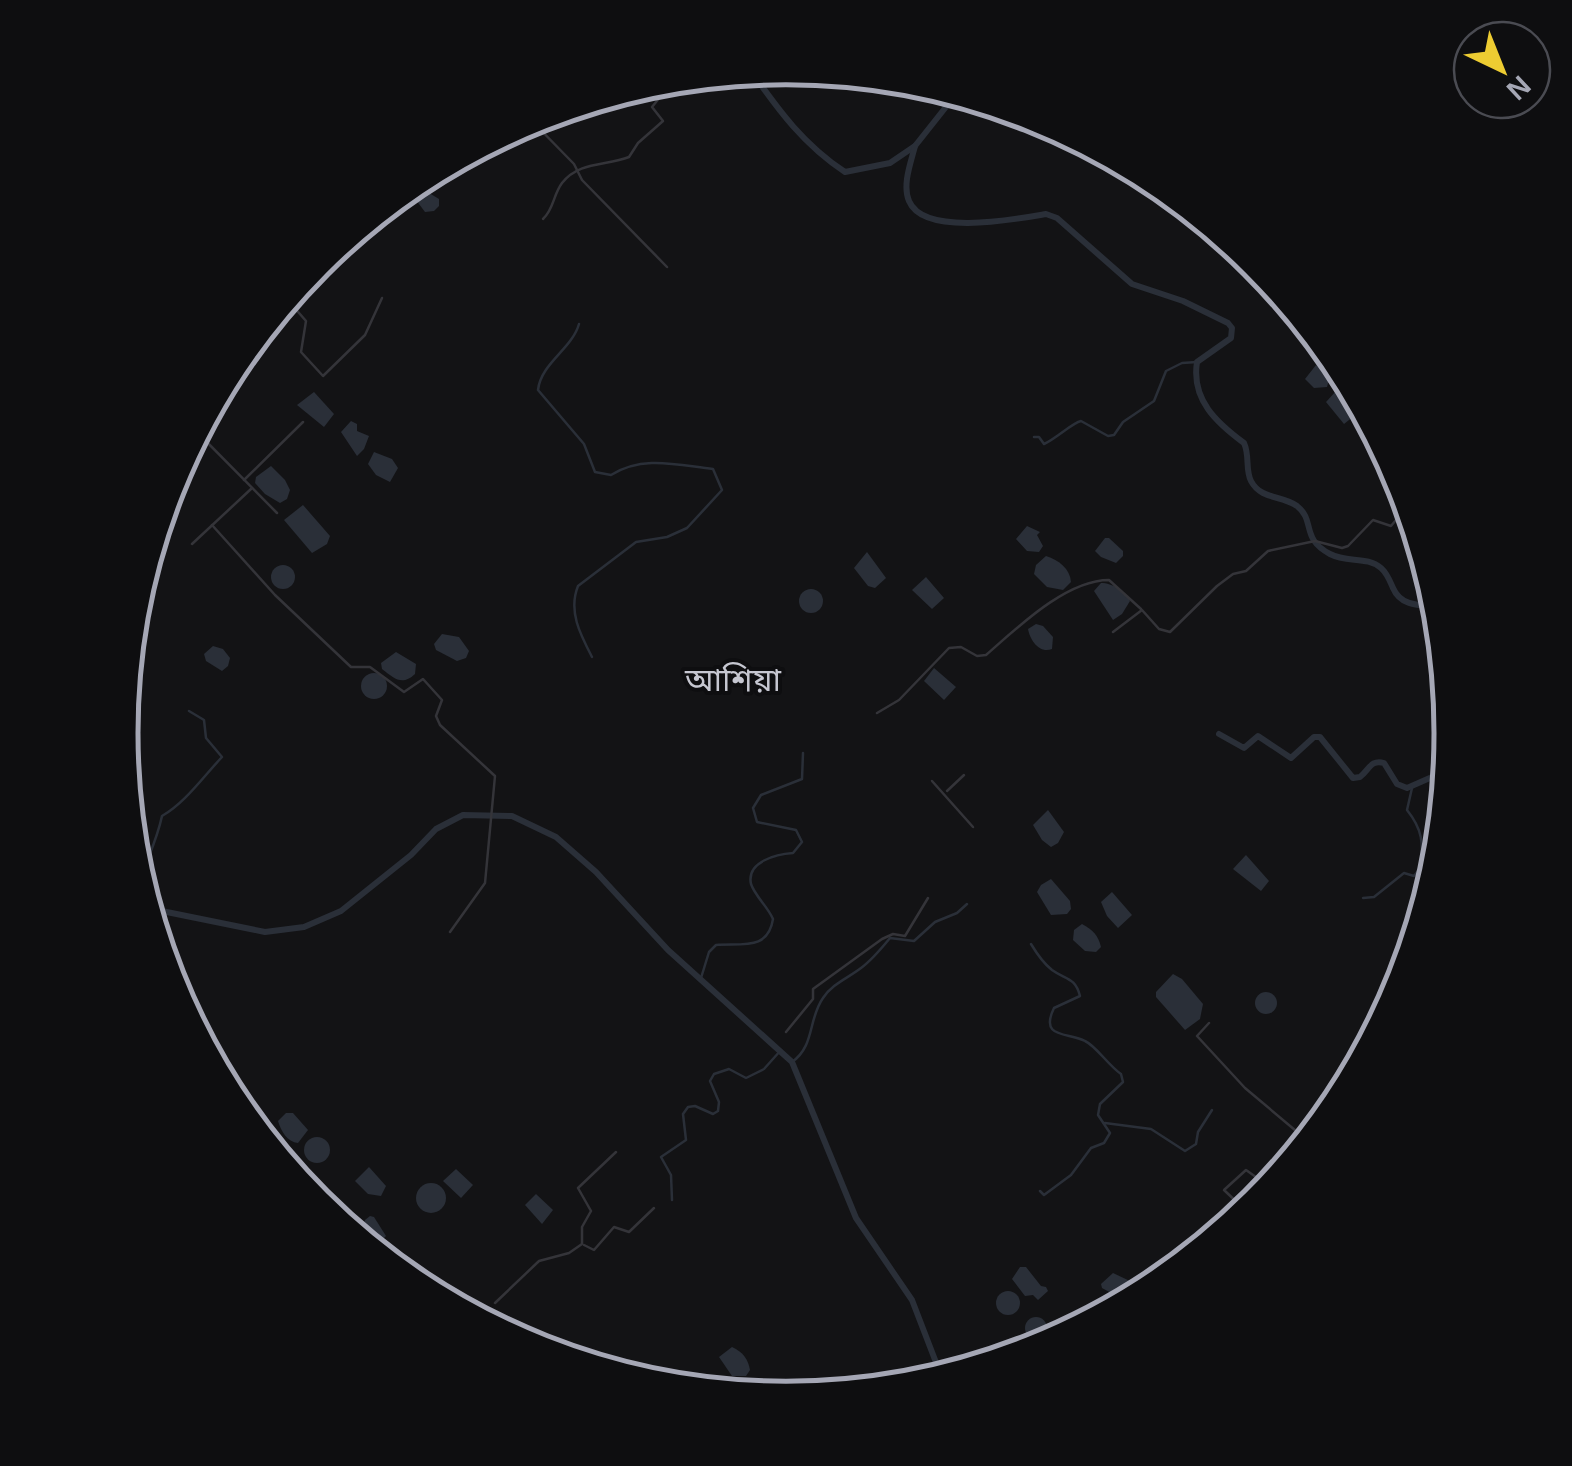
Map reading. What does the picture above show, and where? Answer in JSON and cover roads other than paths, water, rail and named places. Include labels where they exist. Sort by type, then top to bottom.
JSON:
[{"type":"street","points":[[543,219],[564,181],[596,163],[622,160],[662,124],[652,107],[661,97]]},
{"type":"street","points":[[543,132],[578,170],[582,180],[667,267]]},
{"type":"street","points":[[296,310],[306,321],[301,352],[323,376],[365,335],[382,298]]},
{"type":"street","points":[[244,480],[303,422]]},
{"type":"street","points":[[207,442],[276,513]]},
{"type":"street","points":[[192,544],[252,488]]},
{"type":"street","points":[[877,713],[898,700],[949,648],[961,647],[977,656],[986,655],[1046,605],[1076,586],[1109,580],[1159,628],[1170,632],[1217,586],[1233,574],[1246,571],[1268,551],[1315,541],[1342,548],[1373,520],[1391,526],[1397,518]]},
{"type":"street","points":[[212,526],[275,595],[352,668],[370,667],[404,692],[422,679],[442,700],[436,716],[440,725],[495,776],[485,884],[450,932]]},
{"type":"street","points":[[1113,632],[1142,610]]},
{"type":"street","points":[[945,793],[964,776]]},
{"type":"street","points":[[932,781],[974,827]]},
{"type":"street","points":[[786,1032],[813,1000],[813,989],[882,939],[894,934],[905,936],[928,898]]},
{"type":"street","points":[[1208,1023],[1197,1036],[1245,1088],[1296,1132]]},
{"type":"street","points":[[582,1244],[582,1227],[591,1211],[578,1188],[616,1152]]},
{"type":"street","points":[[1234,1200],[1224,1190],[1234,1178],[1246,1170],[1257,1177]]},
{"type":"street","points":[[582,1244],[594,1250],[614,1227],[630,1232],[654,1208]]},
{"type":"street","points":[[495,1302],[545,1257],[570,1253],[582,1244]]},
{"type":"waterway","points":[[762,86],[793,126],[845,172],[890,163],[915,146],[947,105]]},
{"type":"waterway","points":[[915,146],[906,188],[909,201],[918,212],[933,219],[972,223],[1046,214],[1057,218],[1132,284],[1183,301],[1228,323],[1231,338],[1197,362],[1196,376],[1208,409],[1244,443],[1249,476],[1255,487],[1297,506],[1321,548],[1343,558],[1375,564],[1385,572],[1401,599],[1422,605]]},
{"type":"waterway","points":[[579,324],[540,380],[538,390],[584,444],[595,472],[611,475],[648,463],[713,469],[722,490],[687,528],[667,537],[636,542],[578,586],[575,613],[592,657]]},
{"type":"waterway","points":[[1034,437],[1044,444],[1081,421],[1108,436],[1114,435],[1123,422],[1154,401],[1166,371],[1182,363],[1197,362]]},
{"type":"waterway","points":[[149,855],[162,816],[186,797],[222,757],[206,738],[204,720],[189,711]]},
{"type":"waterway","points":[[1219,734],[1244,748],[1258,736],[1291,758],[1314,737],[1320,737],[1353,778],[1380,762],[1397,784],[1407,788],[1433,777]]},
{"type":"waterway","points":[[701,978],[709,952],[716,945],[760,941],[770,929],[773,919],[751,884],[753,870],[772,857],[793,853],[802,842],[796,830],[757,822],[753,808],[761,795],[802,779],[803,753]]},
{"type":"waterway","points":[[1412,788],[1407,810],[1421,837],[1421,862]]},
{"type":"waterway","points":[[163,911],[265,932],[304,927],[341,911],[411,855],[436,829],[463,815],[512,816],[556,837],[596,872],[668,950],[792,1062],[856,1218],[912,1300],[936,1363]]},
{"type":"waterway","points":[[1363,898],[1374,897],[1404,873],[1414,876],[1420,869]]},
{"type":"waterway","points":[[792,1062],[804,1048],[818,1006],[831,989],[865,965],[890,938],[914,941],[935,922],[967,904]]},
{"type":"waterway","points":[[1031,944],[1049,967],[1073,982],[1080,996],[1054,1008],[1050,1018],[1053,1030],[1089,1043],[1121,1074],[1123,1082],[1100,1104],[1098,1115],[1110,1133],[1104,1143],[1091,1148],[1071,1175],[1044,1195],[1040,1191]]},
{"type":"waterway","points":[[672,1200],[671,1175],[661,1157],[686,1140],[683,1114],[688,1107],[713,1114],[718,1111],[719,1102],[710,1081],[714,1074],[729,1069],[746,1078],[764,1069],[781,1050]]},
{"type":"waterway","points":[[1105,1123],[1151,1129],[1185,1151],[1196,1144],[1198,1132],[1212,1110]]},
{"type":"district","name":"আশিয়া","points":[[733,680]]}]
